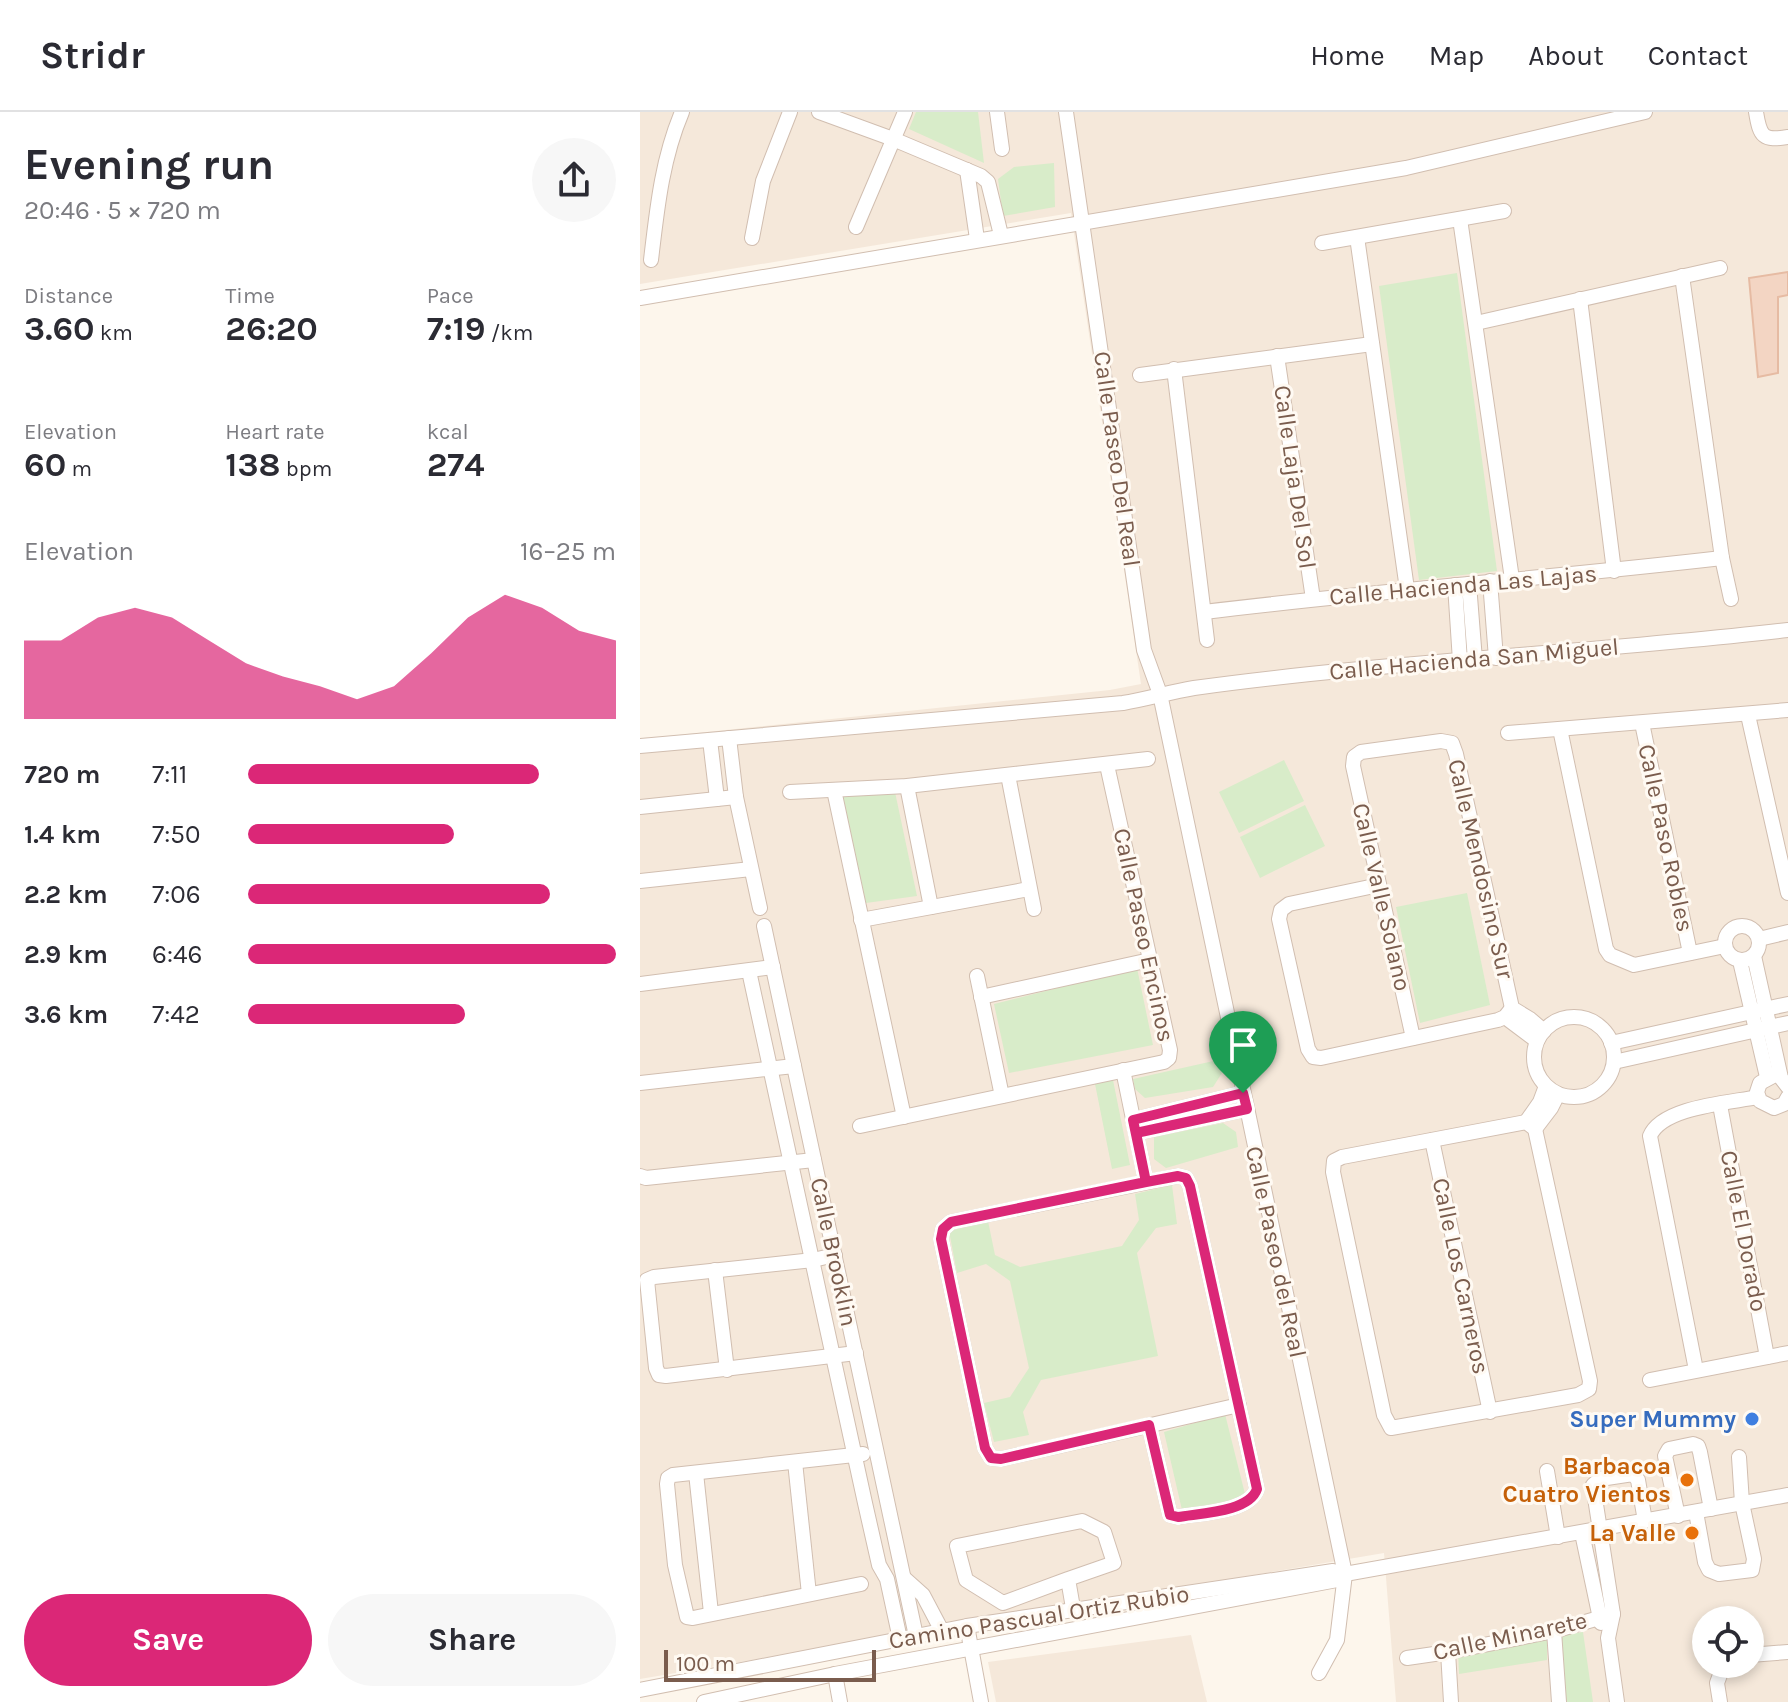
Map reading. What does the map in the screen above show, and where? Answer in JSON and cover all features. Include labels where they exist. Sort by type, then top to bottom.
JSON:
[{"type":"street","points":[[651,260],[659,185],[682,112]]},
{"type":"street","points":[[752,238],[763,181],[790,112]]},
{"type":"street","points":[[819,112],[893,139],[988,182],[1001,235]]},
{"type":"street","points":[[856,227],[905,112]]},
{"type":"street","points":[[997,112],[1002,149]]},
{"type":"street","name":"Calle Paseo Del Real","points":[[1066,112],[1144,650],[1160,694]]},
{"type":"street","points":[[640,298],[1406,168],[1645,112]]},
{"type":"street","points":[[1756,112],[1759,129],[1764,136],[1770,140],[1788,137]]},
{"type":"street","points":[[967,170],[977,239]]},
{"type":"street","points":[[1322,243],[1504,211]]},
{"type":"street","points":[[1460,219],[1512,579]]},
{"type":"street","points":[[1357,237],[1407,589]]},
{"type":"street","points":[[1476,323],[1720,268]]},
{"type":"street","points":[[1682,276],[1722,558],[1731,599]]},
{"type":"street","points":[[1580,299],[1614,571]]},
{"type":"street","points":[[1140,375],[1372,344]]},
{"type":"street","name":"Calle Laja Del Sol","points":[[1277,356],[1313,599]]},
{"type":"street","points":[[1174,369],[1207,640]]},
{"type":"street","name":"Calle Hacienda Las Lajas","points":[[1204,612],[1722,558]]},
{"type":"street","points":[[1490,581],[1496,658]]},
{"type":"street","points":[[1462,585],[1475,660]]},
{"type":"street","points":[[1460,661],[1462,585]]},
{"type":"street","name":"Calle Hacienda San Miguel","points":[[640,746],[1123,703],[1160,694],[1344,670],[1788,630]]},
{"type":"street","name":"Calle Paseo del Real","points":[[1160,694],[1345,1574],[1337,1640],[1319,1673]]},
{"type":"street","points":[[1508,733],[1788,710]]},
{"type":"street","points":[[1748,715],[1788,893]]},
{"type":"street","name":"Calle Paso Robles","points":[[1642,723],[1690,953]]},
{"type":"street","points":[[1560,729],[1610,955],[1634,965],[1725,946]]},
{"type":"street","points":[[729,738],[736,797],[760,908]]},
{"type":"street","points":[[710,740],[717,799]]},
{"type":"street","name":"Calle Mendosino Sur","points":[[1354,757],[1361,752],[1441,741],[1452,743],[1460,769],[1508,1013],[1530,1019],[1540,1036]]},
{"type":"street","name":"Calle Valle Solano","points":[[1354,757],[1353,766],[1413,1038]]},
{"type":"street","points":[[790,792],[907,786],[1148,759]]},
{"type":"street","name":"Calle Paseo Encinos","points":[[860,1126],[1164,1062],[1169,1058],[1170,1050],[1107,765]]},
{"type":"street","points":[[1008,775],[1034,909]]},
{"type":"street","points":[[907,786],[931,907]]},
{"type":"street","points":[[834,790],[904,1117]]},
{"type":"street","points":[[640,807],[736,797]]},
{"type":"street","points":[[640,881],[751,869]]},
{"type":"street","points":[[1379,885],[1289,904],[1281,910],[1279,919],[1308,1049],[1313,1057],[1321,1058],[1413,1038],[1508,1013]]},
{"type":"street","points":[[861,920],[1029,889]]},
{"type":"street","name":"Calle Brooklin","points":[[764,926],[916,1636]]},
{"type":"street","points":[[1736,927],[1748,927],[1759,939],[1758,949],[1747,958],[1731,956],[1725,946],[1727,935],[1736,927]]},
{"type":"street","points":[[1759,939],[1788,932]]},
{"type":"street","points":[[1747,958],[1779,1081],[1760,1083],[1758,1097],[1764,1105],[1774,1108],[1784,1104],[1788,1097]]},
{"type":"street","points":[[981,997],[1150,960]]},
{"type":"street","points":[[640,984],[773,967]]},
{"type":"street","name":"Calle Brooklin","points":[[749,971],[879,1565],[887,1579],[900,1639]]},
{"type":"street","points":[[977,976],[1002,1096]]},
{"type":"street","points":[[1611,1043],[1788,1004]]},
{"type":"street","points":[[1577,1017],[1599,1027],[1611,1043],[1614,1062],[1603,1084],[1581,1096],[1552,1090],[1535,1065],[1540,1036],[1553,1023],[1577,1017]]},
{"type":"street","points":[[1614,1062],[1788,1023]]},
{"type":"street","points":[[640,1083],[794,1066]]},
{"type":"street","points":[[1123,1070],[1146,1182]]},
{"type":"street","points":[[1530,1125],[1432,1140],[1334,1161],[1333,1172],[1384,1415],[1391,1428],[1578,1395],[1589,1389],[1590,1381],[1530,1125],[1540,1102],[1552,1090]]},
{"type":"street","points":[[1134,1126],[1243,1093]]},
{"type":"street","points":[[1696,1370],[1650,1136],[1654,1127],[1677,1113],[1758,1097]]},
{"type":"street","name":"Calle El Dorado","points":[[1720,1105],[1767,1357]]},
{"type":"street","points":[[1134,1126],[1247,1109]]},
{"type":"street","name":"Calle Los Carneros","points":[[1432,1140],[1490,1412]]},
{"type":"street","points":[[640,1176],[646,1178],[814,1160]]},
{"type":"street","points":[[1149,1425],[1170,1515],[1178,1517],[1243,1505],[1253,1498],[1257,1489],[1239,1405],[1190,1186],[1186,1178],[1178,1176],[951,1222],[943,1229],[941,1239],[985,1448],[991,1458],[1001,1459],[1149,1425],[1239,1405]]},
{"type":"street","points":[[835,1255],[647,1280],[656,1368],[659,1375],[666,1376],[856,1353]]},
{"type":"street","points":[[715,1270],[727,1370]]},
{"type":"street","points":[[1650,1380],[1788,1353]]},
{"type":"street","points":[[1678,1516],[1665,1456],[1669,1449],[1693,1444],[1698,1446],[1700,1452],[1705,1562],[1709,1570],[1719,1574],[1749,1572],[1754,1559],[1742,1503],[1739,1457]]},
{"type":"street","points":[[861,1584],[687,1617],[675,1565],[667,1484],[668,1478],[673,1475],[876,1453]]},
{"type":"street","points":[[795,1462],[809,1594]]},
{"type":"street","points":[[1547,1471],[1558,1537]]},
{"type":"street","points":[[696,1473],[711,1613]]},
{"type":"street","points":[[1608,1638],[1613,1614],[1593,1485],[1600,1479],[1631,1473],[1638,1480],[1645,1521]]},
{"type":"street","name":"Camino Pascual Ortiz Rubio","points":[[640,1690],[967,1626],[1333,1571],[1345,1574],[1788,1495]]},
{"type":"street","points":[[1082,1521],[1104,1532],[1114,1563],[1068,1579],[1003,1603],[966,1580],[957,1546],[1082,1521]]},
{"type":"street","points":[[1582,1533],[1597,1617],[1608,1638],[1617,1702]]},
{"type":"street","name":"Camino Pascual Ortiz Rubio","points":[[704,1702],[835,1674],[1337,1580],[1345,1574]]},
{"type":"street","points":[[887,1579],[904,1578]]},
{"type":"street","name":"Calle Brooklin","points":[[904,1578],[923,1595],[942,1631]]},
{"type":"street","points":[[1068,1579],[1073,1608]]},
{"type":"street","name":"Calle Minarete","points":[[1407,1658],[1554,1631],[1613,1614]]},
{"type":"street","points":[[967,1626],[981,1702]]},
{"type":"street","points":[[1554,1631],[1559,1702]]},
{"type":"street","points":[[1448,1652],[1451,1702]]},
{"type":"street","points":[[1764,1654],[1788,1652]]},
{"type":"street","points":[[835,1674],[840,1702]]},
{"type":"street","points":[[1719,1678],[1720,1702]]},
{"type":"shaded area","points":[[640,112],[1788,112],[1788,1702],[1396,1702],[1384,1553],[640,1679],[640,739],[1110,690],[1141,684],[1071,213],[640,284]]},
{"type":"shaded area","points":[[1191,1635],[1207,1702],[996,1702],[988,1662]]},
{"type":"green space","points":[[916,112],[978,112],[984,163],[909,129]]},
{"type":"green space","points":[[1054,163],[1055,207],[1003,216],[998,179],[1014,167]]},
{"type":"green space","points":[[1457,273],[1497,571],[1419,580],[1379,286]]},
{"type":"green space","points":[[1284,760],[1304,801],[1239,833],[1219,792]]},
{"type":"green space","points":[[895,792],[917,896],[866,903],[842,795]]},
{"type":"green space","points":[[1305,805],[1325,846],[1260,878],[1240,837]]},
{"type":"green space","points":[[1467,893],[1490,1005],[1420,1023],[1396,907]]},
{"type":"green space","points":[[1137,968],[1153,1045],[1009,1073],[994,1004]]},
{"type":"green space","points":[[1218,1060],[1222,1073],[1213,1087],[1145,1098],[1135,1089],[1133,1079]]},
{"type":"green space","points":[[1113,1080],[1130,1165],[1112,1169],[1095,1084]]},
{"type":"green space","points":[[1223,1123],[1236,1132],[1238,1147],[1166,1168],[1154,1159],[1154,1137]]},
{"type":"green space","points":[[1172,1185],[1177,1224],[1156,1228],[1137,1253],[1158,1356],[1041,1380],[1023,1412],[1029,1435],[994,1442],[984,1403],[1010,1397],[1029,1368],[1010,1281],[986,1264],[957,1273],[949,1231],[988,1221],[995,1255],[1020,1267],[1122,1246],[1139,1220],[1135,1194]]},
{"type":"green space","points":[[1225,1414],[1246,1498],[1182,1510],[1164,1432]]},
{"type":"green space","points":[[1583,1632],[1593,1702],[1560,1702],[1556,1636]]},
{"type":"green space","points":[[1547,1633],[1547,1660],[1459,1674],[1458,1650]]},
{"type":"building","points":[[1788,272],[1788,295],[1778,297],[1778,373],[1758,377],[1749,278]]},
{"type":"place","name":"Super Mummy","points":[[1752,1419]]},
{"type":"place","name":"Barbacoa Cuatro Vientos","points":[[1687,1480]]},
{"type":"place","name":"La Valle","points":[[1692,1533]]},
{"type":"route","points":[[1243,1093],[1133,1120],[1146,1182],[1178,1176],[1186,1178],[1190,1186],[1257,1489],[1253,1498],[1243,1505],[1178,1517],[1170,1515],[1149,1425],[1001,1459],[991,1458],[985,1448],[963,1344],[941,1239],[943,1229],[951,1222],[1146,1182],[1136,1133],[1247,1109],[1243,1093]]}]
